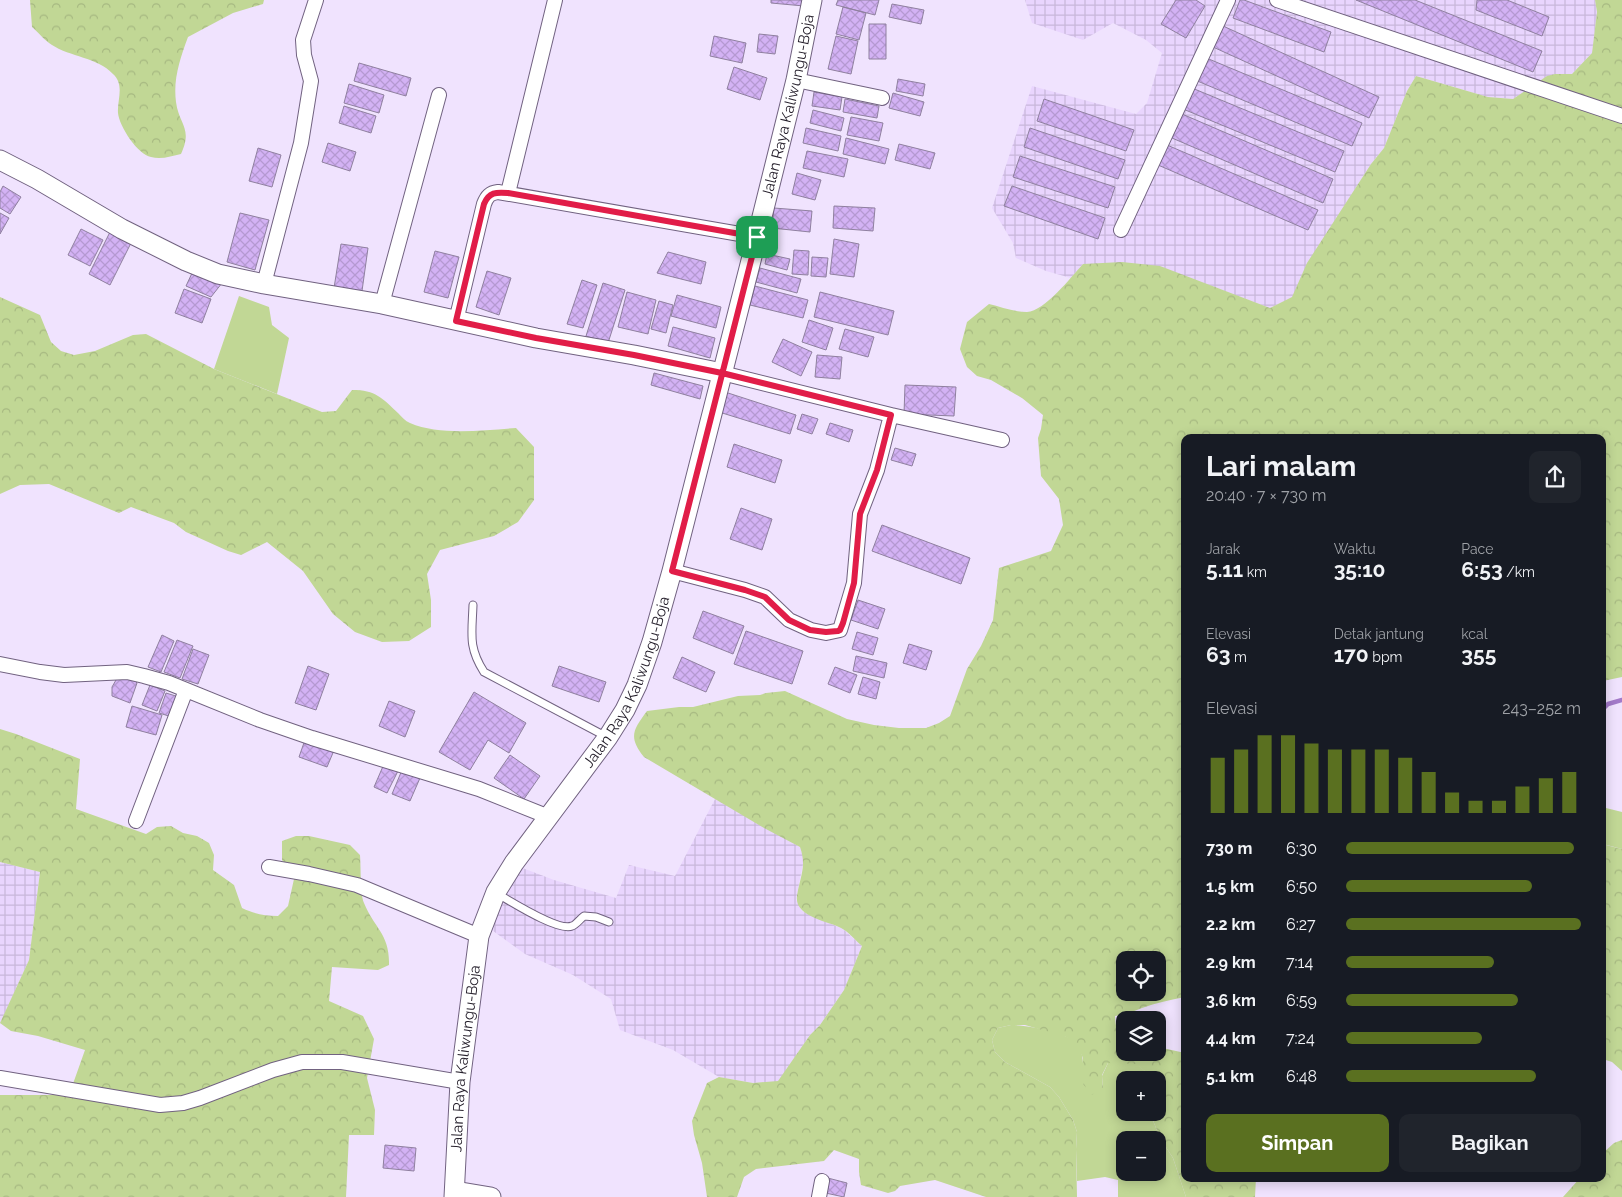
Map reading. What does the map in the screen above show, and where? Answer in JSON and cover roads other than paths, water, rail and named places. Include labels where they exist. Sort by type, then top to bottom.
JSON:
[{"type":"main road","name":"Jalan Raya Kaliwungu-Boja","points":[[454,1194],[460,1082],[479,936],[496,892],[514,863],[608,737],[625,710],[637,685],[652,642],[672,571],[796,80],[812,0]]},
{"type":"main road","points":[[0,160],[37,179],[122,229],[186,261],[218,274],[264,284],[382,304],[536,338],[722,373]]},
{"type":"main road","points":[[454,1194],[491,1197]]},
{"type":"street","points":[[264,284],[301,143],[311,81],[304,55],[303,40],[316,0]]},
{"type":"street","points":[[508,193],[555,0]]},
{"type":"street","points":[[1121,230],[1228,0]]},
{"type":"street","points":[[1277,0],[1622,116]]},
{"type":"street","points":[[796,80],[882,98]]},
{"type":"street","points":[[382,304],[439,95]]},
{"type":"street","points":[[456,321],[486,199],[492,193],[508,193],[757,237]]},
{"type":"street","points":[[722,373],[891,415],[1002,440]]},
{"type":"street","points":[[672,571],[765,597],[789,620],[810,630],[826,632],[840,630],[854,583],[860,514],[877,470],[891,415]]},
{"type":"street","points":[[0,664],[64,675],[127,672],[169,683],[294,732],[478,789],[549,817]]},
{"type":"street","points":[[136,821],[186,690]]},
{"type":"street","points":[[268,867],[357,885],[479,936]]},
{"type":"street","points":[[0,1078],[160,1105],[183,1103],[200,1098],[273,1070],[302,1062],[342,1062],[460,1082]]},
{"type":"street","points":[[819,1197],[822,1181]]},
{"type":"lane","points":[[473,605],[472,645],[476,658],[484,672],[608,737]]},
{"type":"lane","points":[[496,892],[534,916],[566,927],[572,926],[584,916],[596,917],[609,922]]},
{"type":"waterway","points":[[1606,706],[1622,700]]}]
